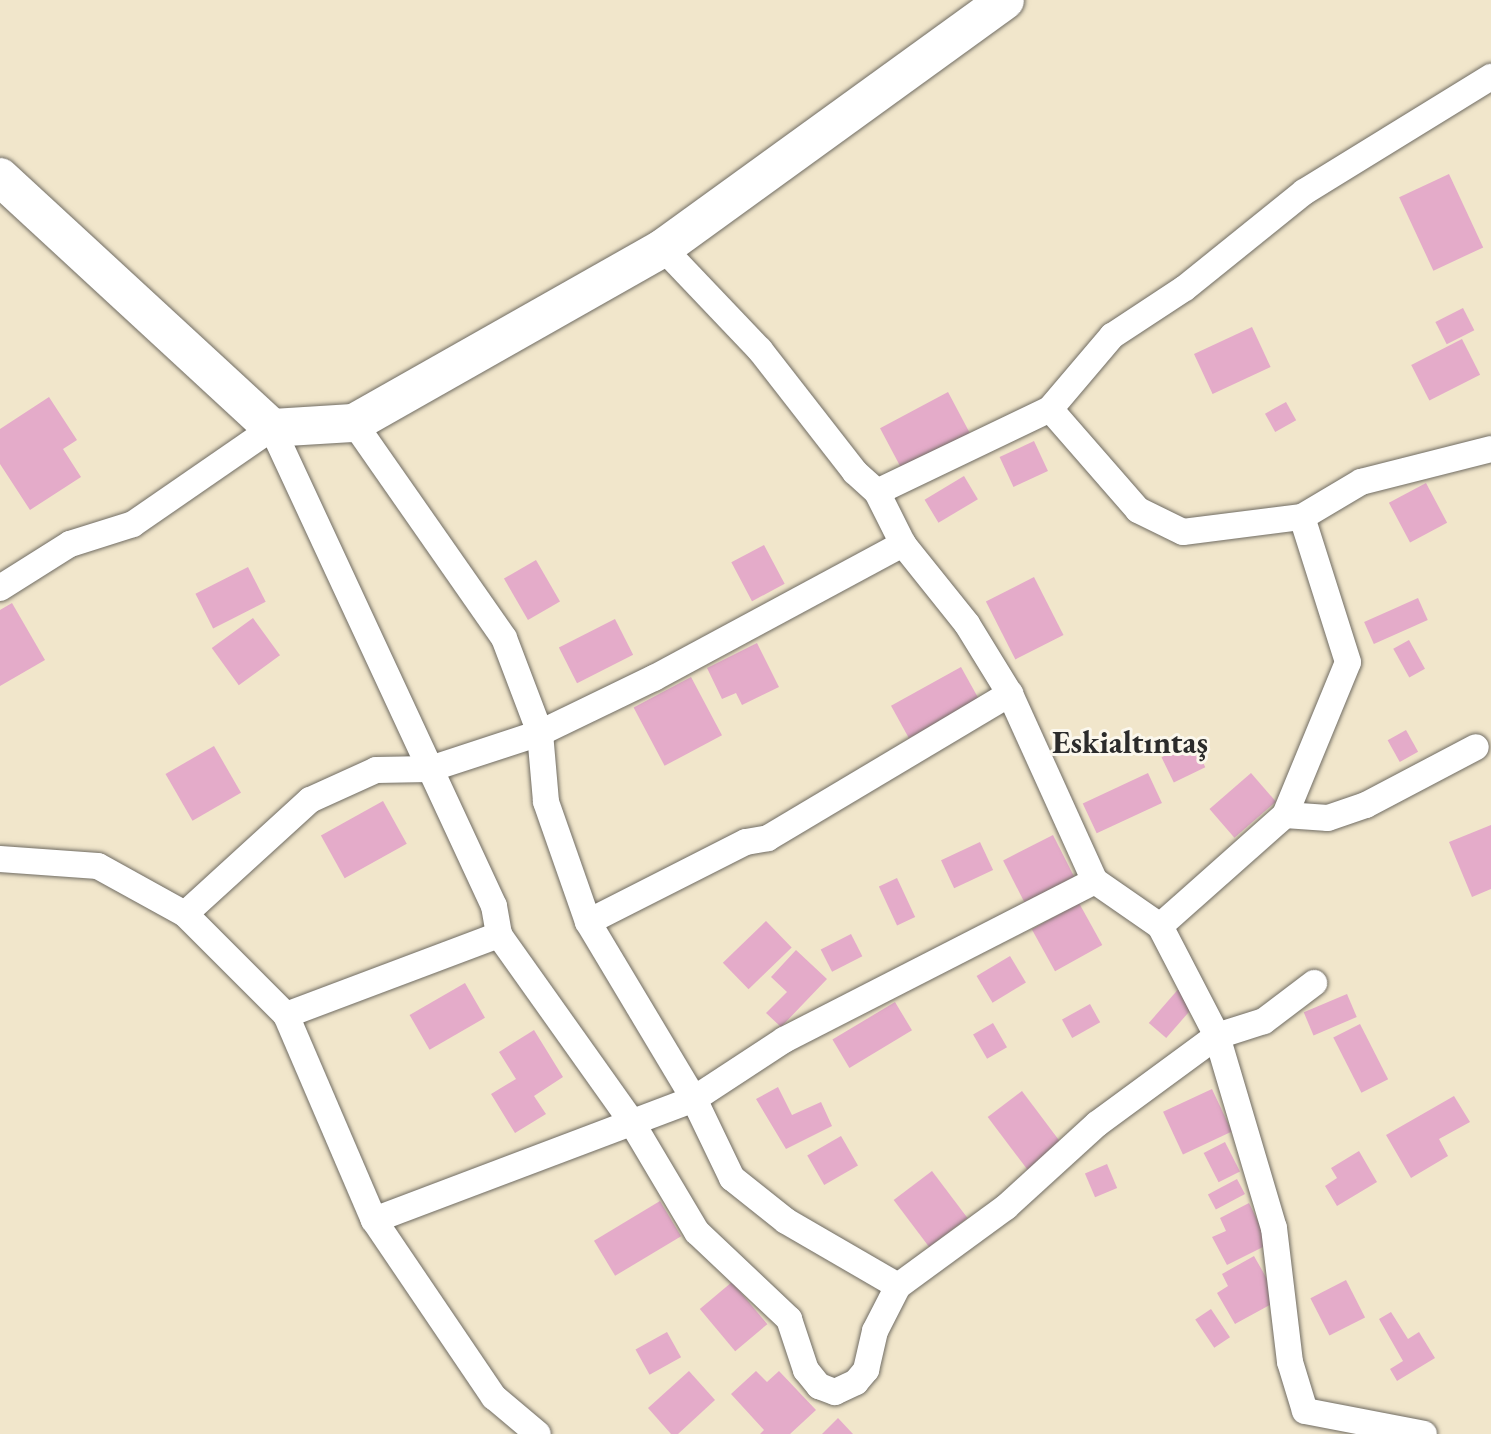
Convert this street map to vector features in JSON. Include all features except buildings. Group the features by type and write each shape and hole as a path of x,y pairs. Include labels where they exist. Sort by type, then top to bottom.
{"street":[{"path":"0,588 70,544 133,524 272,428 354,423 663,248 1005,0"},
{"path":"877,492 1050,409 1112,336 1185,288 1304,192 1488,86"},
{"path":"0,177 272,428 494,906 499,935 631,1121 697,1232 789,1319 806,1370 819,1386 835,1392 856,1382 866,1370 875,1331 898,1286 1006,1207 1097,1124 1217,1036 1264,1021 1314,983"},
{"path":"663,248 760,350 855,472 877,492 903,544 967,624 1010,694 1095,881 1160,926 1217,1036 1274,1228 1290,1362 1305,1411 1424,1434"},
{"path":"1050,409 1138,510 1183,532 1302,517 1361,482 1491,449"},
{"path":"354,423 504,638 540,733 546,802 588,922 694,1099 732,1178 786,1221 898,1286"},
{"path":"1160,926 1285,815 1348,662 1302,517"},
{"path":"185,914 310,800 376,770 430,769 540,733 654,678 903,544"},
{"path":"588,922 746,842 768,838 1010,694"},
{"path":"1285,815 1328,818 1366,805 1476,747"},
{"path":"0,859 98,866 185,914 286,1015 374,1220 494,1397 538,1434"},
{"path":"374,1220 694,1099 784,1040 1095,881"},
{"path":"286,1015 499,935"}],"district":[{"name":"Eskialtıntaş","path":"1130,742"}]}
